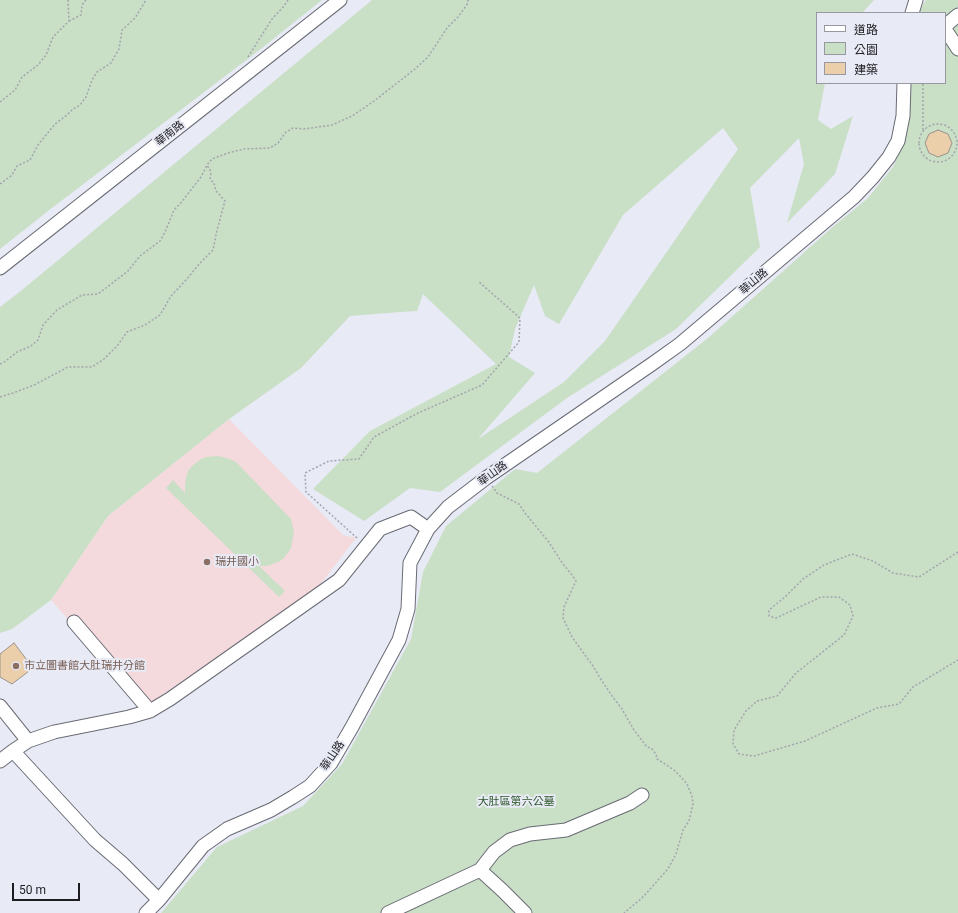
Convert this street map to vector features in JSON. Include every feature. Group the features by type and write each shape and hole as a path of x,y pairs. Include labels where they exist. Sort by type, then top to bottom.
{"street":[{"name":"華南路","path":"0,268 340,0"},
{"path":"912,12 916,0"},
{"path":"946,27 958,16"},
{"path":"946,29 957,45"},
{"name":"華山路","path":"146,913 159,900 203,846 227,828 271,810 310,786 331,763 399,640 408,609 410,563 428,529 448,507 486,478 680,344 854,197 878,172 898,141 903,116 904,84"},
{"path":"0,761 28,741 54,732 129,718 150,711 170,699 339,580 380,530 411,517 428,529"},
{"path":"74,622 150,711"},
{"path":"0,706 28,741"},
{"path":"13,751 95,840 123,864 159,900"},
{"path":"388,913 480,870 494,852 510,840 530,834 566,830 630,803 642,795"},
{"path":"480,870 525,913"}],"path":[{"path":"68,0 69,21"},
{"path":"0,102 15,90 22,77 38,65 46,55 53,37 69,21 81,14 82,5 86,0"},
{"path":"0,184 12,175 17,166 30,160 38,145 55,124 73,109 80,106 86,97 92,80 97,72 111,63 119,49 122,30 135,18 146,0"},
{"path":"248,57 272,19 288,0"},
{"path":"0,364 17,352 31,346 38,340 43,325 57,310 82,295 98,294 128,271 140,256 160,241 174,210 201,177 212,159 244,149 270,148 278,143 286,132 293,128 304,129 332,124 352,116 374,101 428,58 447,28 458,17 468,3 468,0"},
{"path":"923,84 923,130 919,140 920,152 928,160 938,163 949,160 956,151 958,140 953,130 944,124 932,124 923,130"},
{"path":"0,397 34,385 68,367 92,367 104,360 127,332 145,325 160,315 172,296 212,250 225,200 216,191 214,183 210,179 211,172 207,166"},
{"path":"366,546 306,492 305,473 329,461 359,459 374,437 418,413 482,385 519,342 520,318 478,281"},
{"path":"486,478 497,493 519,504 548,541 576,581 564,607 563,618 572,637 622,709 634,730 647,747 651,748 659,760 680,776 687,784 692,796 693,804 689,821 683,830 676,854 668,869 642,898 624,913"},
{"path":"958,552 919,577 893,573 873,561 852,554 824,565 803,579 769,610 769,616 776,618 821,597 838,597 850,605 853,616 844,635 796,673 777,696 757,701 746,711 734,730 733,744 739,754 754,756 804,741 877,708 899,704 913,687 958,660"}],"shaded area":[{"name":"瑞井國小","path":"229,419 343,535 356,538 319,586 145,707 51,600 108,516"}],"green space":[{"path":"0,0 322,0 262,48 0,249"},
{"path":"372,0 874,0 863,12 816,12 816,84 825,84 818,120 831,129 853,116 835,174 787,223 804,164 799,138 750,188 760,247 676,329 567,398 440,492 410,488 364,521 313,489 370,431 496,364 423,294 417,311 350,316 301,368 229,419 108,516 51,600 12,629 0,633 0,307","holes":["723,128 738,149 605,341 564,382 478,439 535,373 509,357 515,329 534,285 545,316 559,324 623,215"]},
{"path":"926,0 958,0 958,7 946,17 946,12 919,12"},
{"name":"大肚區第六公墓","path":"958,24 958,913 161,913 217,847 303,806 342,764 411,639 423,572 446,526 515,469 537,473 708,338 835,225 867,199 893,167 901,150 907,122 908,84 946,84 946,35"},
{"path":"218,456 236,462 291,519 294,532 291,548 284,558 278,562 267,566 259,566 285,591 279,597 166,488 173,480 185,493 188,471 193,465 206,457"}],"building":[{"path":"938,130 948,134 952,143 948,153 938,157 929,153 925,143 929,134"},
{"name":"市立圖書館大肚瑞井分館","path":"14,643 33,668 12,684 0,677 0,654"}],"place":[{"name":"瑞井國小","path":"207,562"},
{"name":"市立圖書館大肚瑞井分館","path":"16,666"}]}
